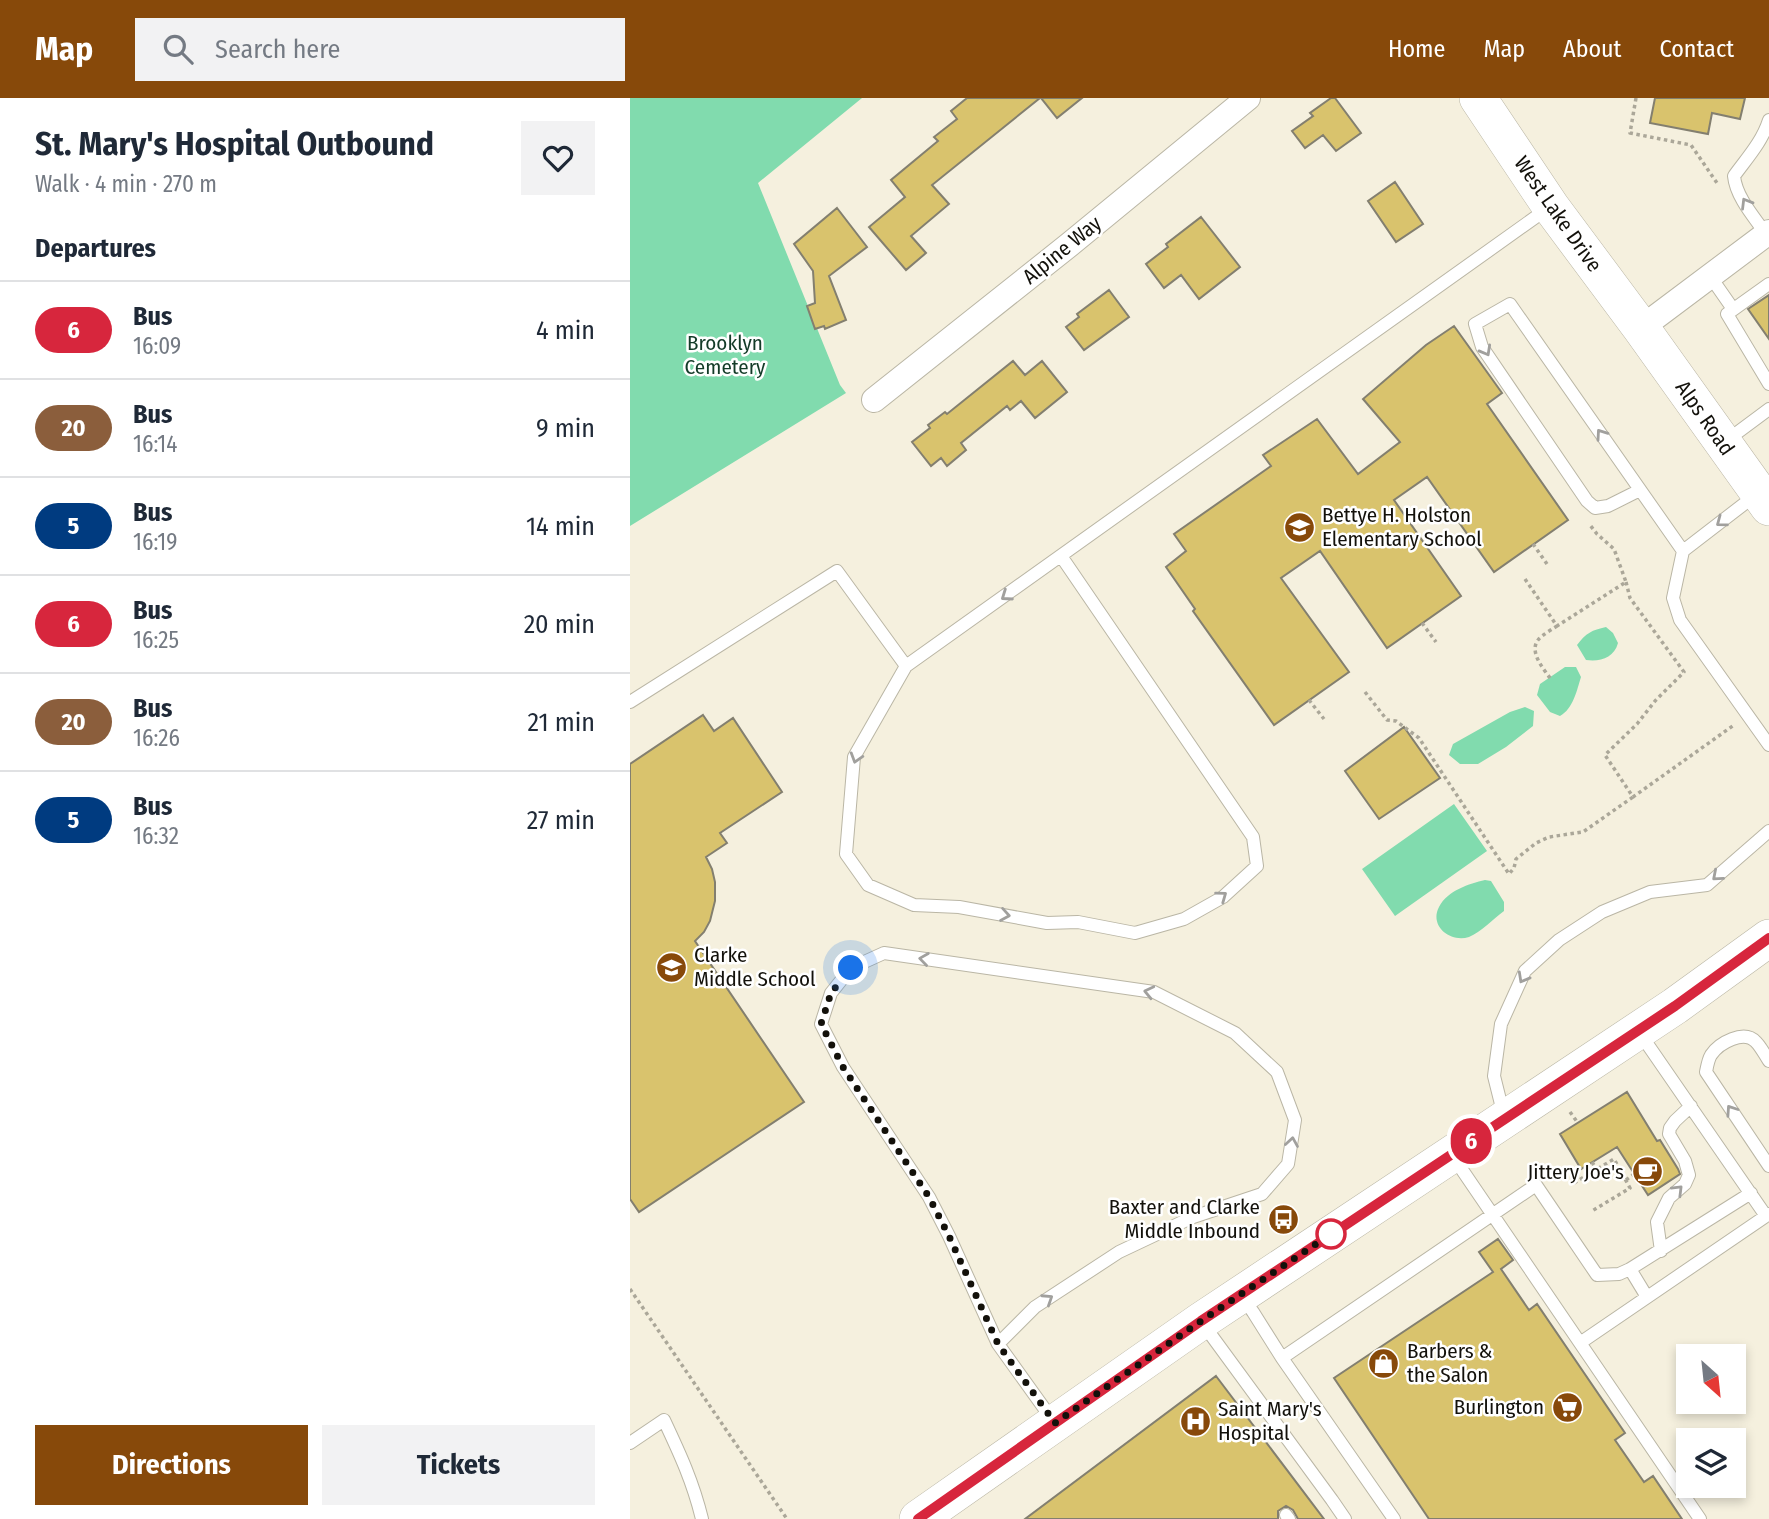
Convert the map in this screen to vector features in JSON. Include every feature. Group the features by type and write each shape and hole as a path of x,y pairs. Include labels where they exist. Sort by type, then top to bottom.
{"main road":[{"name":"West Lake Drive","path":"1478,98 1551,207 1641,328"},
{"name":"Alps Road","path":"1641,328 1764,500"},
{"path":"918,1519 1201,1321 1638,1030 1769,938"}],"street":[{"name":"Alpine Way","path":"874,400 1069,246 1248,98"},
{"path":"1641,328 1768,233"}],"lane":[{"path":"1768,233 1746,205 1736,187 1734,176 1759,142 1769,120"},
{"path":"1061,556 1253,837 1257,866 1223,897 1184,919 1135,933 1078,922 1047,923 959,908 914,905 868,885 846,854 854,757 906,666 1551,207"},
{"path":"1710,276 1733,309"},
{"path":"1769,284 1727,314 1769,384"},
{"path":"1640,490 1608,506 1595,508 1587,501 1482,347 1475,324 1510,304 1683,551"},
{"path":"1723,443 1769,409"},
{"path":"1764,500 1683,551 1673,598 1680,620 1769,745"},
{"path":"630,702 837,571 906,666"},
{"path":"1504,1119 1494,1076 1501,1024 1525,971 1559,940 1602,912 1650,892 1707,885 1769,831"},
{"path":"998,1344 1035,1307 1119,1252 1193,1217 1262,1194 1288,1164 1296,1120 1277,1072 1235,1033 1154,992 884,953 851,968 831,993 821,1024 843,1067 929,1197 998,1344 1055,1423"},
{"path":"1580,1343 1768,1215 1638,1030"},
{"path":"1769,1061 1756,1041 1748,1037 1736,1038 1722,1045 1710,1056 1706,1072 1769,1166"},
{"path":"1661,1251 1657,1222 1669,1198 1685,1184 1689,1175 1685,1161 1669,1134 1670,1128 1691,1106"},
{"path":"1451,1154 1700,1519"},
{"path":"1282,1358 1536,1185 1597,1275 1619,1274 1630,1269 1751,1193"},
{"path":"1630,1269 1647,1297"},
{"path":"1240,1295 1394,1519"},
{"path":"1201,1321 1345,1519"},
{"path":"630,1443 664,1419 686,1464 702,1519"}],"path":[{"path":"1636,98 1630,134 1691,145 1716,183"},
{"path":"1588,522 1597,534 1615,549 1630,598 1684,672 1605,755 1633,797"},
{"path":"1532,544 1547,564"},
{"path":"1525,579 1557,626"},
{"path":"1550,678 1535,649 1538,639 1626,582"},
{"path":"1422,623 1436,642"},
{"path":"1365,692 1387,720 1396,720 1419,738 1509,874 1516,859 1536,843 1549,837 1583,832 1727,731 1747,714"},
{"path":"1309,700 1324,719"},
{"path":"1570,1112 1578,1123"},
{"path":"1574,1183 1614,1159 1630,1188 1592,1210"},
{"path":"1592,1162 1597,1170"},
{"path":"1626,1180 1634,1174"},
{"path":"630,1289 787,1519"}],"green space":[{"name":"Brooklyn Cemetery","path":"630,98 862,98 758,183 840,385 846,393 630,526"},
{"path":"1606,627 1618,643 1616,648 1606,658 1586,660 1577,645 1590,633"},
{"path":"1565,667 1576,667 1581,677 1571,704 1560,716 1550,712 1537,695 1540,684"},
{"path":"1525,707 1534,711 1533,726 1506,747 1478,764 1460,764 1449,755 1453,744 1510,712"},
{"path":"1454,804 1487,851 1395,916 1362,869"},
{"path":"1485,880 1491,881 1504,902 1504,911 1469,937 1455,938 1443,931 1437,921 1437,914 1443,901 1459,889"}],"building":[{"path":"967,98 1040,98 932,185 949,204 911,236 926,253 906,270 869,227 905,197 891,180 938,141 934,137 957,119 951,111"},
{"path":"1041,98 1082,98 1057,118"},
{"path":"1335,98 1361,133 1336,151 1323,135 1305,148 1292,131 1313,116 1310,113"},
{"path":"1655,98 1745,98 1740,119 1712,113 1708,134 1650,123"},
{"path":"1395,182 1423,224 1396,242 1368,201"},
{"path":"837,208 867,247 829,276 846,320 825,329 824,326 815,329 807,306 815,303 813,271 794,244"},
{"path":"1201,217 1240,267 1199,299 1181,275 1164,288 1146,264 1168,247 1166,244"},
{"path":"1109,290 1129,317 1084,350 1066,327 1079,317 1077,314"},
{"path":"1769,295 1769,339 1748,309"},
{"name":"Bettye H. Holston Elementary School","path":"1454,326 1502,393 1487,404 1568,520 1494,572 1427,477 1394,500 1461,596 1387,648 1320,551 1281,578 1349,672 1274,725 1193,611 1195,609 1166,567 1186,551 1174,534 1271,466 1263,455 1317,419 1358,474 1400,442 1363,399 1426,345"},
{"path":"1013,361 1025,375 1042,361 1067,392 1035,418 1021,401 1010,410 1007,406 961,443 966,450 947,466 941,458 931,466 912,442 930,428 928,425 945,412 947,414"},
{"name":"Clarke Middle School","path":"703,715 714,731 733,718 782,792 720,833 727,843 706,857 715,882 715,901 710,921 695,941 804,1102 639,1212 630,1199 630,764"},
{"path":"1404,727 1440,778 1379,819 1345,771"},
{"path":"1627,1092 1680,1174 1648,1195 1617,1147 1581,1169 1560,1134"},
{"path":"1498,1239 1513,1260 1501,1269 1529,1310 1537,1304 1625,1433 1615,1440 1644,1482 1653,1476 1682,1519 1429,1519 1334,1378 1493,1272 1479,1252"},
{"path":"1216,1376 1324,1519 1298,1519 1293,1510 1286,1506 1278,1511 1278,1519 1025,1519"}],"bus line":[{"name":"6","path":"918,1519 1201,1321 1675,1006 1769,938"}],"place":[{"name":"Bettye H. Holston Elementary School","path":"1299,527"},
{"name":"Clarke Middle School","path":"671,967"},
{"name":"Jittery Joe's","path":"1647,1172"},
{"name":"Baxter and Clarke Middle Inbound","path":"1283,1219"},
{"name":"Barbers & the Salon","path":"1384,1363"},
{"name":"Burlington","path":"1567,1407"},
{"name":"Saint Mary's Hospital","path":"1195,1421"}],"route":[{"path":"851,968 831,993 821,1024 843,1067 929,1197 998,1344 1055,1423 1331,1234"}]}
